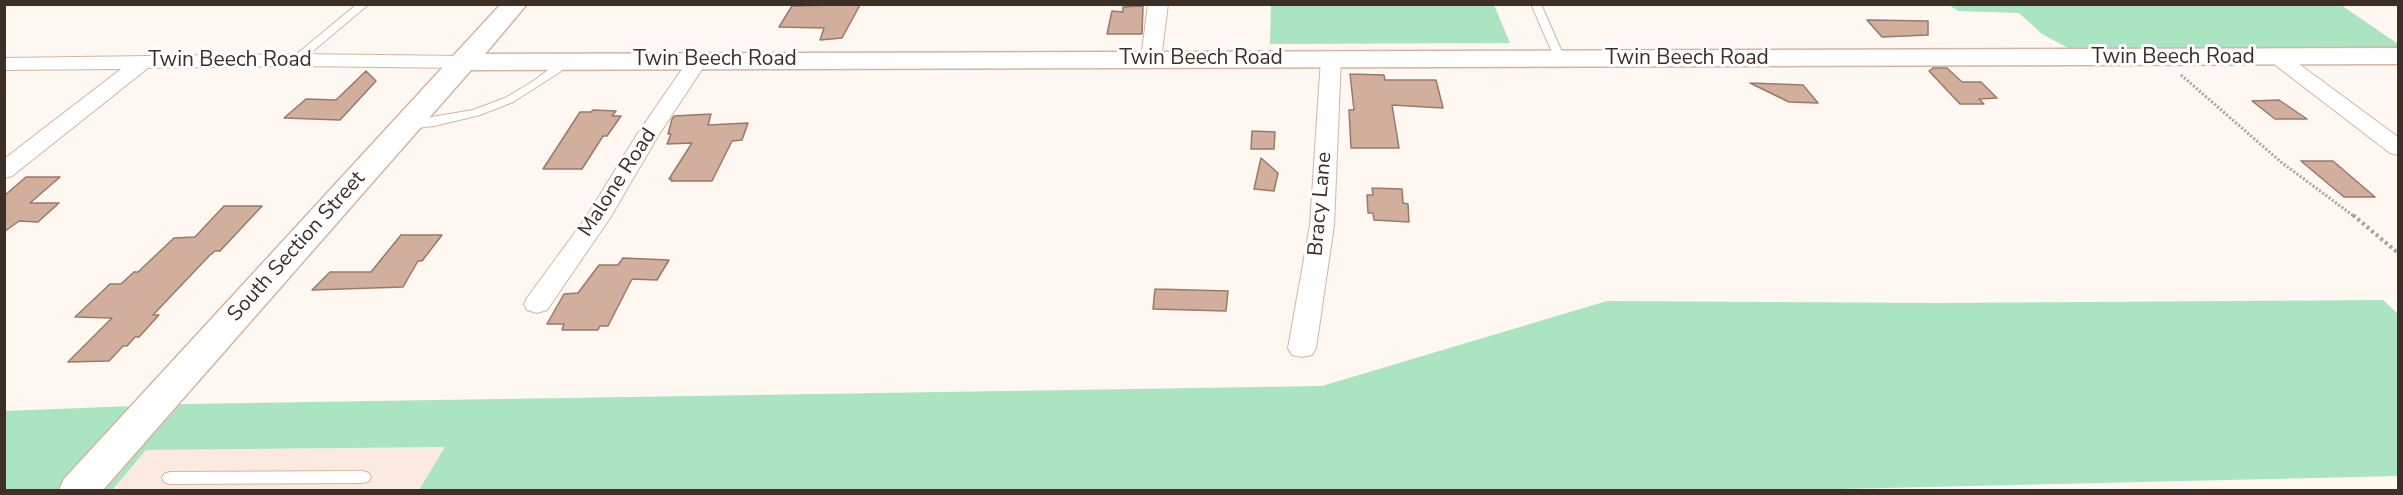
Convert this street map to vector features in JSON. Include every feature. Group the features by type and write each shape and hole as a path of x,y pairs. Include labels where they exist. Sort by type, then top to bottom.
{"street":[{"name":"South Section Street","path":"79,490 515,4"},
{"path":"1151,59 1158,4"},
{"name":"Twin Beech Road","path":"4,64 296,60 463,62 2398,56"},
{"path":"2277,57 2398,148"},
{"name":"Bracy Lane","path":"1302,348 1322,225 1331,59"},
{"name":"Malone Road","path":"537,304 598,218 647,136 698,60"},
{"path":"13,164 144,61"}],"lane":[{"path":"296,60 364,4"},
{"path":"1536,4 1560,59"},
{"path":"408,125 476,113 509,100 556,70 565,60"},
{"path":"170,478 363,477"}],"path":[{"path":"2163,58 2281,162 2337,202 2398,253"}],"shaded area":[{"path":"446,447 419,490 112,490 146,450"}],"green space":[{"path":"1271,5 1494,5 1510,43 1270,44"},
{"path":"1949,5 2341,5 2398,44 2398,49 2072,50 2042,34 2019,13 1958,11"},
{"path":"2383,300 2398,314 2398,476 1798,490 419,490 445,447 146,450 112,490 5,490 4,411 186,404 1322,386 1607,301 1937,303"}],"building":[{"path":"860,5 842,38 820,40 824,28 779,27 792,6"},
{"path":"1143,6 1142,34 1107,34 1112,11 1123,12 1123,7"},
{"path":"1867,20 1928,21 1928,35 1882,37"},
{"path":"1933,68 1947,68 1962,82 1981,82 1997,98 1979,99 1984,104 1960,104 1929,71"},
{"path":"366,71 376,81 340,120 284,118 306,99 336,100"},
{"path":"1350,74 1384,75 1385,80 1436,80 1443,108 1392,105 1399,148 1351,148 1349,110 1354,110"},
{"path":"1750,83 1803,85 1818,103 1789,102"},
{"path":"2279,100 2307,119 2275,119 2252,101"},
{"path":"616,111 612,116 621,116 607,136 603,136 582,169 543,169 580,112"},
{"path":"711,114 708,125 748,123 742,140 732,141 712,181 671,181 672,179 669,179 692,143 667,144 671,134 668,134 672,119 674,116"},
{"path":"1252,131 1275,132 1274,149 1251,149"},
{"path":"1261,158 1278,173 1274,191 1254,189"},
{"path":"2301,161 2333,161 2375,197 2344,197"},
{"path":"26,177 60,177 30,203 59,203 38,222 19,221 4,232 4,196"},
{"path":"1372,188 1402,189 1403,203 1408,204 1409,222 1374,220 1373,213 1368,213 1367,195 1373,195"},
{"path":"224,206 262,206 220,251 215,251 209,256 153,315 159,315 139,337 135,337 127,346 123,346 109,361 68,362 112,318 75,317 110,284 121,284 134,272 138,272 174,238 195,237"},
{"path":"401,235 442,235 422,261 418,261 403,287 312,290 330,272 371,272"},
{"path":"623,258 669,260 657,280 632,279 608,326 600,326 598,330 562,330 564,324 547,324 564,294 578,293 599,265 618,265"},
{"path":"1155,289 1228,291 1226,311 1153,309"}]}
